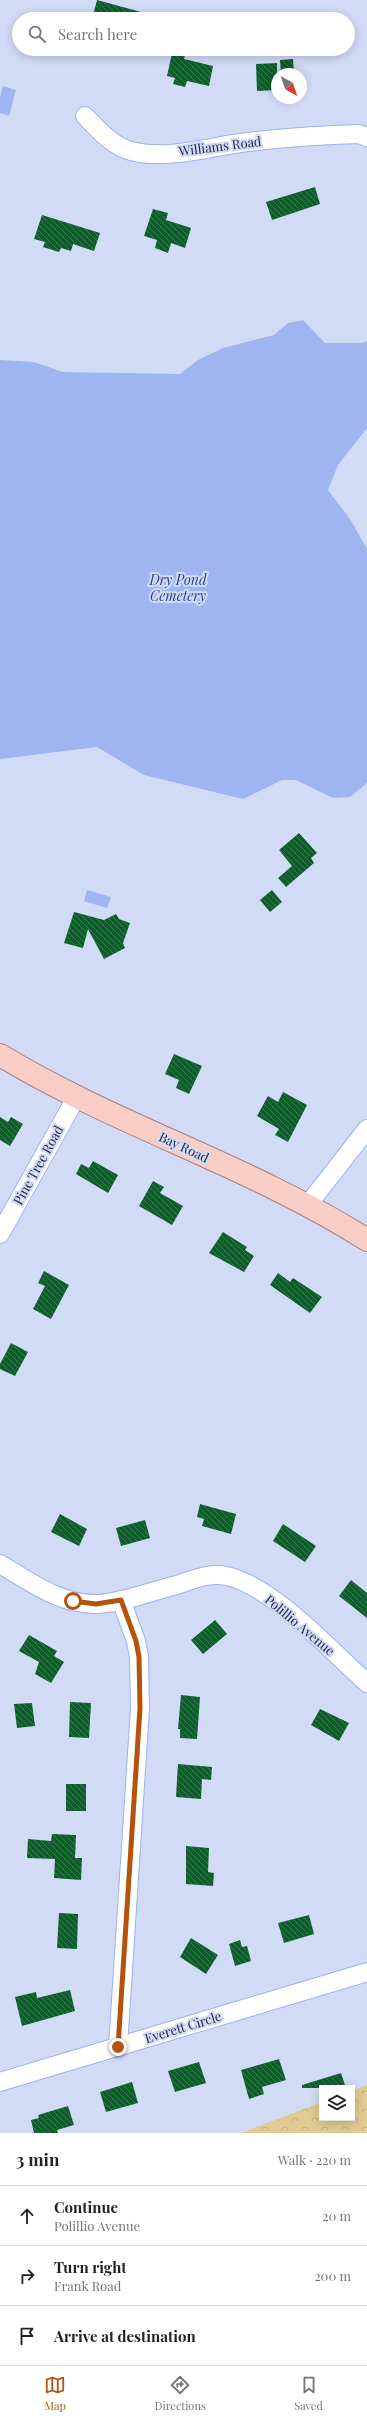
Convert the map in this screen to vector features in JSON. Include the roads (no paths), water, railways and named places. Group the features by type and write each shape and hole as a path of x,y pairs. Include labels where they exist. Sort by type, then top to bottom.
{"main road":[{"name":"Bay Road","path":"0,1055 77,1096 307,1206 367,1240"}],"street":[{"name":"Williams Road","path":"85,116 112,142 123,148 142,153 175,152 303,135 359,134 367,137"},
{"name":"Pine Tree Road","path":"0,1234 77,1096"},
{"path":"307,1206 367,1129"},
{"name":"Polillio Avenue","path":"0,1564 63,1599 96,1604 121,1600 214,1575 234,1578 257,1589 284,1608 367,1684"},
{"path":"118,2047 140,1682 136,1641 121,1600"},
{"name":"Everett Circle","path":"0,2082 367,1972"}],"water":[{"path":"3,86 16,90 9,116 0,113 0,97"},
{"name":"Dry Pond Cemetery","path":"303,320 325,343 361,343 367,341 367,428 338,465 328,490 350,519 367,549 367,783 350,797 333,798 296,780 282,780 243,799 144,775 97,747 0,759 0,360 34,362 63,372 180,374 198,360 223,348 274,335 288,323"},
{"path":"87,890 111,897 107,908 84,901"}]}
